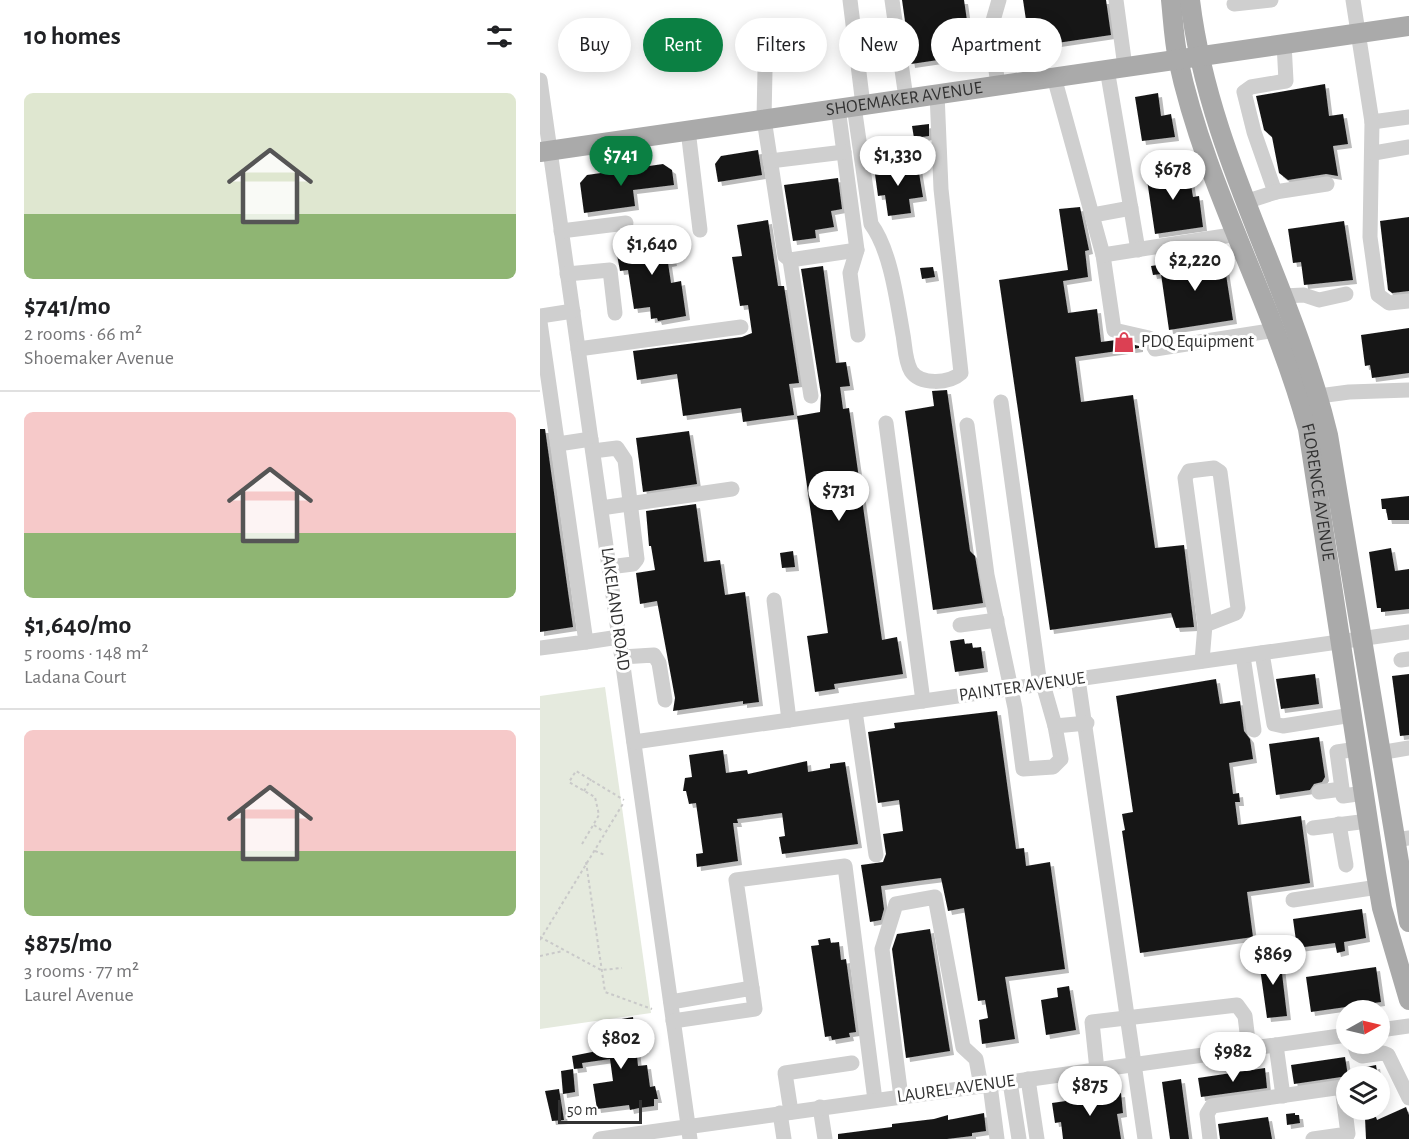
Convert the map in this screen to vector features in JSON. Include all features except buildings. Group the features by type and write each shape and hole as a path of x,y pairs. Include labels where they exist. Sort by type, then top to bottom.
{"main road":[{"name":"FLORENCE AVENUE","path":"1171,0 1178,58 1212,172 1276,330 1308,429 1378,887 1409,1000"},
{"name":"FLORENCE AVENUE","path":"1190,0 1212,110 1245,202 1308,358 1319,396 1335,472 1379,753 1401,839 1409,922"},
{"name":"SHOEMAKER AVENUE","path":"545,151 1409,26"}],"street":[{"path":"850,0 852,106 871,224 879,235 895,292 908,364 918,378 928,382 956,377 961,373 941,189 937,93"},
{"path":"892,0 906,98"},
{"path":"998,84 990,31 999,0"},
{"path":"1116,0 1116,68 1131,208 1138,250"},
{"path":"1234,4 1271,0"},
{"path":"1353,0 1372,122 1374,153 1370,237 1378,295 1389,303 1409,301"},
{"path":"1276,192 1254,132 1244,95 1251,87 1286,81 1284,44"},
{"path":"1054,76 1103,255 1114,330 1149,338 1155,350 1276,330"},
{"name":"LAKELAND ROAD","path":"540,80 545,151 561,231 573,311 689,1133"},
{"path":"763,94 764,119 785,256 790,260 811,396"},
{"path":"852,106 844,152 857,250 850,273 858,334"},
{"path":"1372,122 1409,117"},
{"path":"688,130 700,230"},
{"path":"1374,153 1409,147"},
{"path":"770,161 844,152"},
{"path":"1245,202 1276,192 1328,184"},
{"path":"1093,215 1131,208"},
{"path":"561,231 626,223"},
{"path":"1103,255 1238,234"},
{"path":"790,260 857,250"},
{"path":"567,274 610,270 615,314"},
{"path":"1283,296 1304,295 1319,300 1346,294"},
{"path":"540,316 573,311"},
{"path":"540,322 586,642"},
{"path":"578,349 741,327"},
{"path":"1319,396 1349,392 1409,390"},
{"path":"967,424 987,575 1023,768 1053,767 1060,759 1055,726 1041,684 1000,402"},
{"path":"886,423 923,701"},
{"path":"558,444 620,449 625,460 637,559 633,564 609,567"},
{"path":"1202,662 1205,625 1185,478 1189,471 1214,468 1220,472 1238,608 1236,613 1205,625"},
{"path":"601,508 732,489"},
{"path":"774,600 789,720"},
{"path":"960,625 997,620"},
{"name":"PAINTER AVENUE","path":"634,742 1409,632"},
{"path":"540,648 619,637"},
{"path":"1262,653 1275,724 1283,726 1352,715"},
{"path":"622,657 654,655 659,663 664,700"},
{"path":"1243,656 1254,730"},
{"path":"1078,679 1087,723 1145,1139"},
{"path":"855,711 876,855"},
{"path":"1055,726 1087,723"},
{"path":"1379,753 1409,748"},
{"path":"1346,865 1342,792 1337,753 1358,749"},
{"path":"1319,792 1364,793"},
{"path":"1313,828 1368,821"},
{"path":"673,1021 755,1009 736,880 845,866 875,1100"},
{"path":"1293,900 1378,887"},
{"path":"901,1097 882,948 896,904 935,897 963,1047 976,1059 986,1085 997,1139"},
{"path":"671,1002 752,988"},
{"path":"1097,1070 1092,1022 1128,1016 1237,1005 1245,1016 1249,1049"},
{"path":"1390,1029 1409,1026"},
{"name":"LAUREL AVENUE","path":"600,1139 689,1133 820,1107 1336,1037"},
{"path":"1276,1045 1283,1096"},
{"path":"1359,1054 1362,1056 1376,1054"},
{"path":"1384,1054 1392,1059 1409,1098"},
{"path":"784,1139 785,1073 852,1064"},
{"path":"1028,1079 1037,1139"},
{"path":"1010,1082 1019,1139"},
{"path":"1210,1139 1207,1114 1212,1107 1342,1088 1348,1134 1312,1139"},
{"path":"820,1107 825,1139"}],"path":[{"path":"582,844 599,815 595,797 569,782 576,771 624,801 540,939 602,970 622,968"},
{"path":"584,791 591,779"},
{"path":"594,825 604,832"},
{"path":"595,850 605,855"},
{"path":"586,862 605,992 652,1009"},
{"path":"540,956 563,951"}],"shaded area":[{"path":"605,687 651,1013 540,1029 540,696"}],"place":[{"name":"PDQ Equipment","path":"1124,342"}]}
